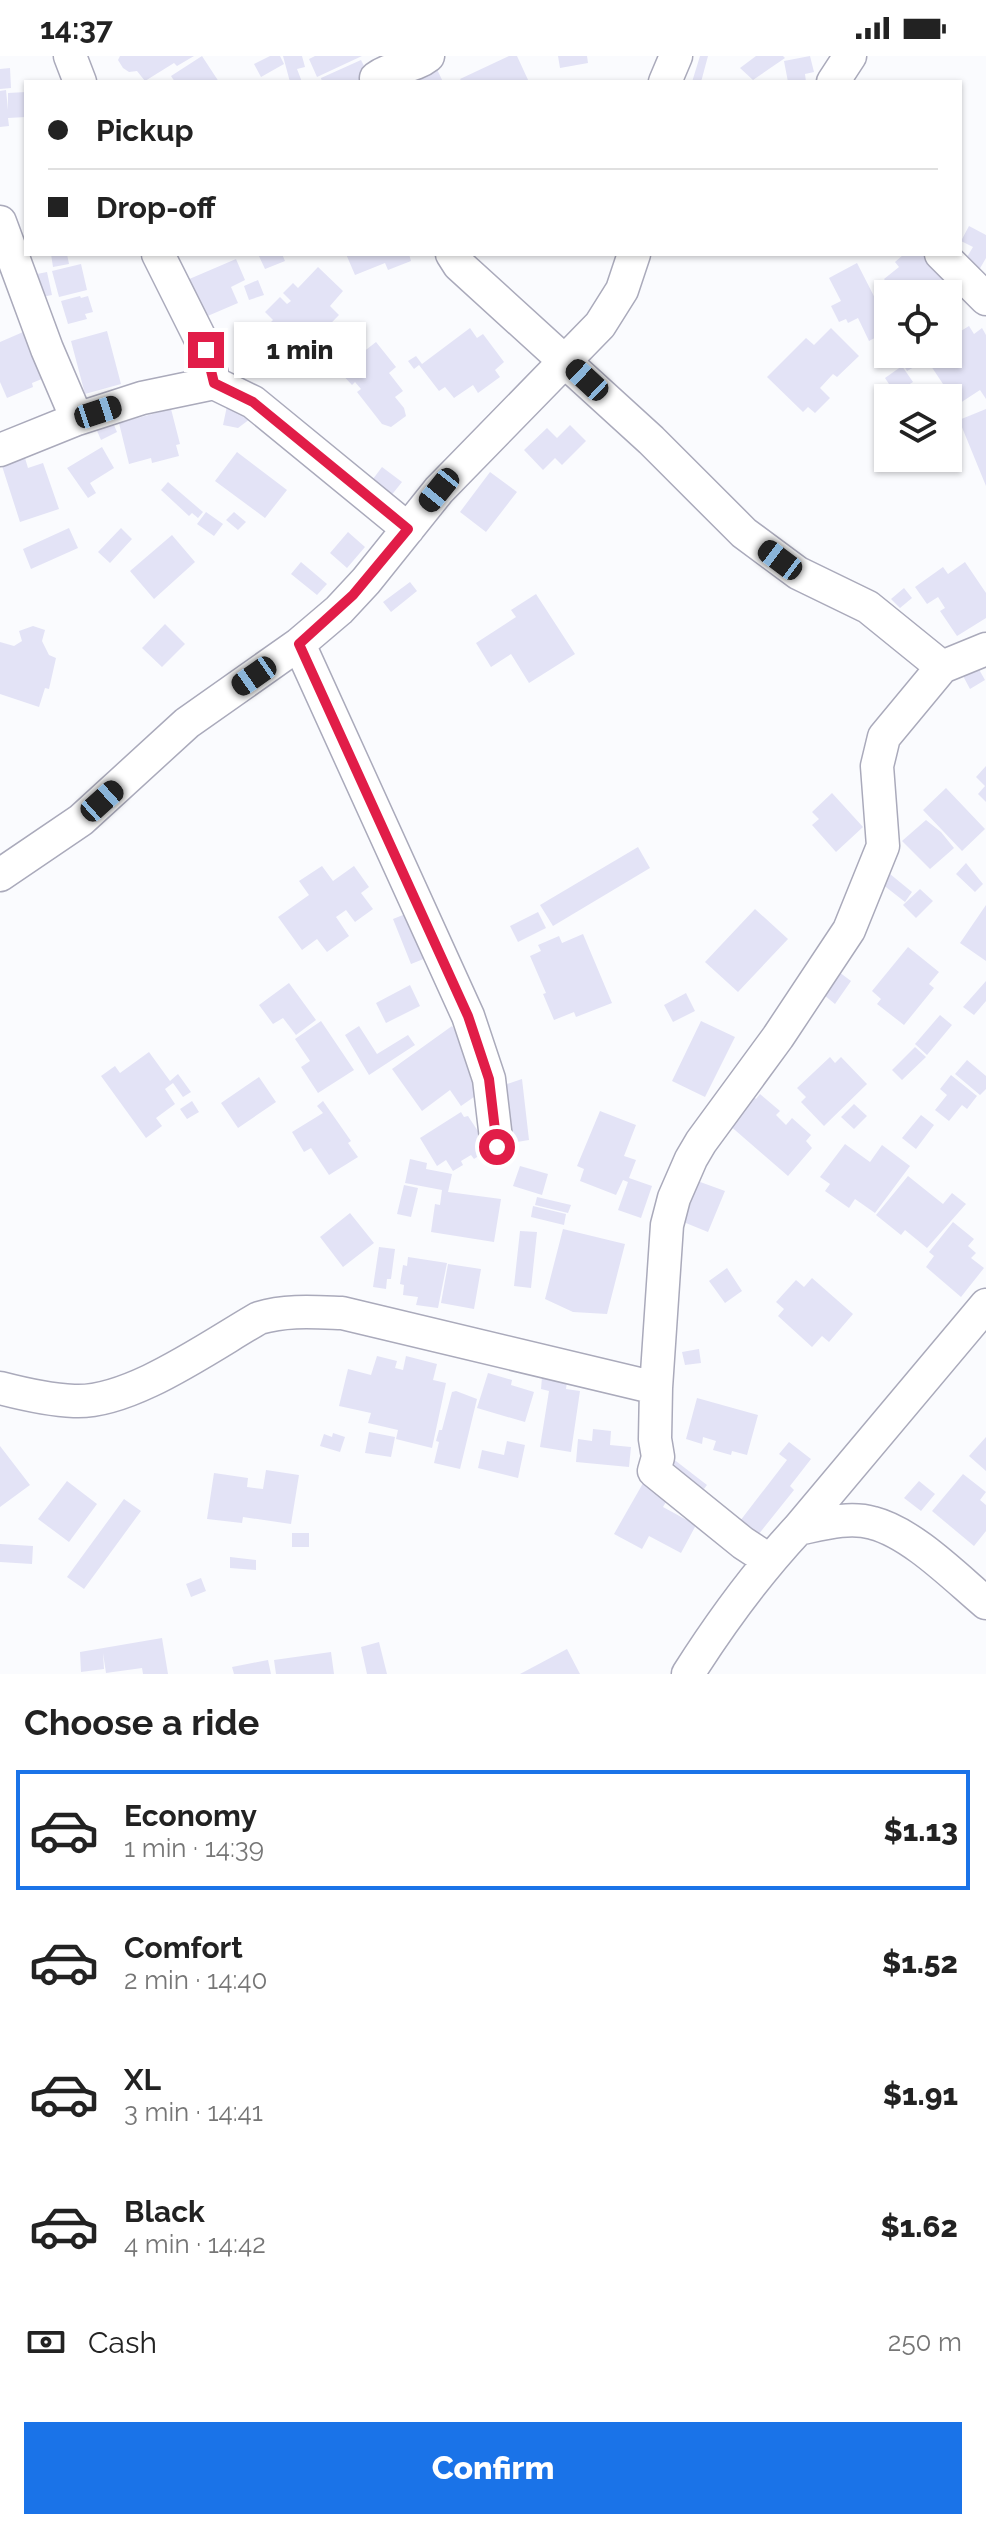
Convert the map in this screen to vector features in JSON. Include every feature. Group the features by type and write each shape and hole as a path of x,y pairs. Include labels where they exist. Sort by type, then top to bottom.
{"street":[{"path":"70,56 79,80"},
{"path":"376,80 386,71 421,62 428,56"},
{"path":"666,80 676,56"},
{"path":"834,80 850,56"},
{"path":"0,222 77,419"},
{"path":"159,256 206,350 214,383"},
{"path":"453,256 459,265 565,360 744,533 798,573 868,607 942,667"},
{"path":"0,875 81,820 187,723 299,644 357,591 460,468 600,325 622,290 633,256"},
{"path":"943,256 986,299"},
{"path":"0,450 77,419 142,398 214,383 253,402 408,529"},
{"path":"299,644 468,1016 489,1079 497,1147"},
{"path":"769,1560 743,1543 654,1471 658,1457 655,1439 656,1388 667,1225 674,1198 701,1142 778,1037 849,930 883,846 877,766 884,737 942,667 986,649"},
{"path":"688,1674 723,1619 769,1560 986,1305"},
{"path":"0,1388 75,1401 99,1399 136,1388 259,1318 280,1312 302,1312 342,1313 656,1388"},
{"path":"798,1529 846,1520 873,1523 921,1549 986,1603"}],"building":[{"path":"120,56 194,56 177,66 174,63 147,80 137,71 129,72 123,68 118,60"},
{"path":"202,56 218,80 174,80 171,76"},
{"path":"270,56 280,56 284,64 261,77 254,64"},
{"path":"283,56 302,56 305,67 297,69 301,80 289,80"},
{"path":"315,56 362,56 317,77 309,59"},
{"path":"509,56 517,56 528,80 461,80"},
{"path":"558,56 587,56 588,63 560,68"},
{"path":"700,56 708,56 702,80 693,80"},
{"path":"756,56 785,58 753,80 740,68"},
{"path":"810,56 814,72 805,74 806,80 788,80 784,61"},
{"path":"361,60 371,80 322,80"},
{"path":"435,65 442,80 400,80"},
{"path":"10,68 11,88 0,89 0,69"},
{"path":"6,90 8,110 8,93 24,92 24,117 8,118 9,126 0,127 0,91"},
{"path":"969,226 986,235 986,258 979,270 964,262 973,247 962,239"},
{"path":"51,256 67,256 69,264 53,267"},
{"path":"259,256 283,256 285,261 265,269"},
{"path":"347,256 410,256 411,261 388,270 385,263 355,275"},
{"path":"902,256 926,256 951,280 885,280 899,267 895,262"},
{"path":"236,259 245,280 231,287 238,303 203,318 187,280"},
{"path":"857,263 874,296 874,338 869,341 858,318 848,323 846,319 839,322 831,306 841,301 829,278"},
{"path":"81,264 87,290 59,297 52,271"},
{"path":"318,267 343,291 330,306 339,315 306,349 299,343 293,349 268,325 273,320 265,312 280,297 287,304 291,301 283,293 293,283 298,288"},
{"path":"47,272 52,295 42,297 37,274"},
{"path":"258,280 264,295 249,300 244,286"},
{"path":"88,296 93,312 85,314 87,319 68,324 61,301"},
{"path":"357,322 365,324 365,330 359,335 364,343 348,355 334,336"},
{"path":"969,326 974,334 982,328 986,335 986,399 980,390 962,402 962,384 943,384 932,368 962,368 962,330"},
{"path":"470,328 477,338 483,334 504,362 495,370 500,377 478,393 473,385 454,398 445,387 439,391 419,365 414,369 408,361 416,356 422,364"},
{"path":"831,328 859,356 837,377 833,374 820,388 830,398 815,413 808,407 803,412 767,377 806,338 814,345"},
{"path":"30,329 49,376 7,398 0,382 0,342"},
{"path":"107,331 121,384 85,394 71,341"},
{"path":"376,342 396,367 389,373 403,391 395,397 406,416 391,427 382,424 357,392 361,389 355,382 352,385 339,371"},
{"path":"903,368 913,382 889,384 885,378"},
{"path":"227,406 254,416 238,428 223,425"},
{"path":"171,409 180,444 176,445 179,456 152,463 151,458 129,464 119,423"},
{"path":"986,409 986,486 962,427 962,419"},
{"path":"111,418 117,432 101,440 94,424"},
{"path":"570,425 586,441 562,465 555,458 543,470 524,450 547,428 557,438"},
{"path":"102,447 114,468 90,483 96,493 88,498 67,468"},
{"path":"237,452 287,490 265,518 215,481"},
{"path":"25,458 28,468 43,463 59,509 20,522 2,466"},
{"path":"382,467 402,482 390,497 370,483"},
{"path":"490,472 517,492 486,532 460,512"},
{"path":"168,482 203,512 198,518 192,513 189,516 161,490"},
{"path":"206,512 223,524 214,536 197,524"},
{"path":"234,512 246,522 238,530 226,520"},
{"path":"69,528 78,548 31,569 23,549"},
{"path":"121,528 132,539 110,563 98,552"},
{"path":"348,532 365,547 347,568 330,553"},
{"path":"172,535 195,562 154,599 130,571"},
{"path":"301,562 327,584 317,595 291,574"},
{"path":"965,562 986,593 986,618 957,636 940,611 945,608 938,597 927,604 915,587 943,567 948,574"},
{"path":"410,582 417,591 391,612 383,602"},
{"path":"904,588 912,598 900,608 891,599"},
{"path":"536,594 575,654 529,683 511,654 491,667 476,643 516,617 511,610"},
{"path":"165,624 185,644 162,667 142,648"},
{"path":"33,626 45,630 42,641 49,655 56,658 49,689 45,688 39,707 0,694 0,642 14,646 22,641 19,631"},
{"path":"977,666 985,680 970,689 962,674"},
{"path":"986,766 986,802 978,794 985,786 976,777"},
{"path":"946,788 985,829 962,851 923,810"},
{"path":"832,793 863,827 836,852 812,825 819,819 812,812"},
{"path":"926,820 954,848 930,869 902,841"},
{"path":"638,847 650,868 553,926 540,905"},
{"path":"966,863 983,884 975,892 956,874"},
{"path":"322,866 333,881 354,866 369,887 361,893 373,909 355,922 346,910 336,917 349,936 327,952 317,939 302,950 278,917 309,895 299,881"},
{"path":"890,874 912,892 905,902 882,884"},
{"path":"920,889 933,901 916,918 903,905"},
{"path":"986,905 986,961 960,943"},
{"path":"755,909 788,939 738,992 705,962"},
{"path":"413,911 431,956 411,964 393,919"},
{"path":"538,912 546,928 518,942 510,926"},
{"path":"583,934 612,1003 576,1017 574,1012 554,1020 530,956 541,951 538,945 559,936 562,943"},
{"path":"908,947 939,972 929,984 934,988 904,1025 877,1004 881,999 872,991"},
{"path":"835,969 851,981 835,1004 819,991"},
{"path":"986,981 986,1001 974,1015 963,1007"},
{"path":"289,983 316,1020 296,1035 283,1018 273,1024 259,1005"},
{"path":"410,985 420,1006 386,1023 376,1003"},
{"path":"686,993 695,1011 673,1022 664,1005"},
{"path":"940,1015 952,1025 927,1055 915,1044"},
{"path":"321,1021 354,1070 318,1093 301,1067 310,1061 295,1039"},
{"path":"701,1021 735,1037 705,1097 672,1081"},
{"path":"359,1026 377,1054 408,1035 415,1045 369,1075 345,1035"},
{"path":"452,1026 483,1069 470,1078 481,1092 461,1106 450,1090 422,1111 392,1069"},
{"path":"915,1047 926,1057 902,1080 892,1070"},
{"path":"149,1052 170,1081 178,1074 191,1092 183,1097 173,1083 165,1089 175,1104 156,1118 162,1126 146,1138 101,1076 115,1066 120,1073"},
{"path":"830,1057 835,1063 841,1057 867,1084 824,1126 801,1102 806,1097 797,1088"},
{"path":"967,1060 986,1076 986,1089 980,1095 955,1074"},
{"path":"951,1075 977,1096 967,1109 962,1105 949,1121 935,1110 947,1095 940,1089"},
{"path":"259,1077 276,1102 238,1128 221,1103"},
{"path":"522,1079 529,1140 511,1143 501,1086"},
{"path":"760,1094 780,1111 776,1115 786,1125 792,1118 811,1135 806,1141 812,1148 788,1176 728,1124 753,1096 756,1099"},
{"path":"192,1101 199,1112 187,1119 180,1109"},
{"path":"323,1101 351,1141 348,1143 358,1157 329,1175 311,1148 304,1152 292,1132 323,1113 317,1106"},
{"path":"854,1104 867,1116 854,1129 841,1117"},
{"path":"600,1111 636,1125 624,1156 636,1160 629,1178 652,1186 641,1218 618,1210 628,1182 623,1180 616,1195 580,1181 584,1169 577,1166"},
{"path":"461,1112 464,1117 468,1116 487,1145 486,1151 474,1159 471,1155 461,1161 463,1165 453,1171 446,1160 437,1166 420,1138"},
{"path":"921,1115 934,1125 916,1149 902,1138"},
{"path":"845,1144 870,1162 882,1145 910,1166 875,1213 855,1199 849,1208 825,1191 830,1184 820,1177"},
{"path":"410,1159 427,1163 426,1169 452,1174 448,1192 501,1199 494,1242 431,1232 435,1204 440,1205 442,1190 405,1183"},
{"path":"520,1166 548,1174 542,1195 513,1186"},
{"path":"908,1176 943,1204 952,1193 966,1204 927,1248 905,1230 901,1235 876,1215"},
{"path":"692,1179 725,1191 708,1232 676,1219"},
{"path":"404,1185 418,1188 411,1217 397,1214"},
{"path":"537,1197 571,1205 568,1213 535,1205"},
{"path":"533,1206 566,1214 564,1225 531,1217"},
{"path":"350,1213 374,1243 343,1267 320,1237"},
{"path":"953,1222 974,1239 968,1246 976,1253 971,1258 984,1268 961,1297 926,1267 934,1256 929,1252"},
{"path":"563,1229 625,1244 607,1314 573,1312 545,1299"},
{"path":"520,1231 537,1232 531,1288 514,1286"},
{"path":"379,1247 395,1249 391,1279 387,1279 386,1289 373,1287"},
{"path":"408,1257 447,1263 438,1308 416,1305 418,1297 403,1295 404,1285 400,1284 403,1265 407,1266"},
{"path":"448,1264 481,1269 474,1309 441,1303"},
{"path":"727,1268 742,1291 725,1303 709,1281"},
{"path":"812,1278 853,1314 829,1342 822,1336 812,1347 778,1316 784,1309 776,1302 796,1280 804,1287"},
{"path":"699,1349 701,1363 685,1365 682,1352"},
{"path":"377,1356 397,1361 395,1368 403,1370 406,1356 437,1364 433,1380 446,1383 432,1448 396,1439 398,1430 368,1423 371,1413 339,1406 348,1369 371,1375"},
{"path":"488,1373 512,1380 511,1385 534,1392 525,1422 477,1408"},
{"path":"542,1377 567,1381 566,1389 580,1391 571,1452 540,1447 549,1391 541,1389"},
{"path":"452,1392 477,1399 460,1469 434,1463 439,1430 442,1430"},
{"path":"697,1398 758,1415 747,1455 713,1450 716,1441 703,1437 702,1444 686,1439"},
{"path":"593,1429 611,1431 610,1445 631,1447 629,1467 576,1462 578,1439 592,1441"},
{"path":"369,1432 395,1437 391,1457 365,1453"},
{"path":"333,1433 345,1437 340,1452 320,1446 324,1434 332,1437"},
{"path":"986,1437 986,1471 969,1456"},
{"path":"507,1441 525,1445 518,1478 478,1468 482,1450 504,1455"},
{"path":"789,1442 811,1459 790,1486 794,1490 754,1540 740,1521 787,1460 779,1454"},
{"path":"0,1446 30,1485 0,1507"},
{"path":"672,1458 707,1485 700,1494 665,1467"},
{"path":"266,1470 299,1475 291,1524 243,1517 242,1523 207,1519 214,1473 248,1478 247,1487 263,1489"},
{"path":"963,1474 986,1492 980,1500 986,1505 986,1531 974,1546 932,1511"},
{"path":"646,1478 671,1493 663,1507 696,1525 681,1553 649,1536 642,1549 614,1534"},
{"path":"67,1481 97,1504 69,1542 38,1519"},
{"path":"919,1481 935,1494 921,1511 904,1498"},
{"path":"124,1499 141,1511 84,1589 67,1577"},
{"path":"292,1533 309,1533 309,1547 292,1547"},
{"path":"0,1544 33,1546 32,1564 0,1562"},
{"path":"230,1557 256,1560 256,1570 230,1568"},
{"path":"201,1578 206,1591 191,1597 186,1584"},
{"path":"162,1638 168,1674 143,1674 142,1668 106,1673 103,1653 104,1669 81,1672 80,1652"},
{"path":"379,1642 387,1674 367,1674 361,1647"},
{"path":"567,1649 580,1674 520,1674"},
{"path":"331,1652 334,1674 276,1674 274,1660"},
{"path":"268,1660 271,1674 234,1674 232,1667"}],"route":[{"path":"206,350 214,383 253,402 408,529 339,610 299,644 468,1016 489,1079 497,1147"}]}
